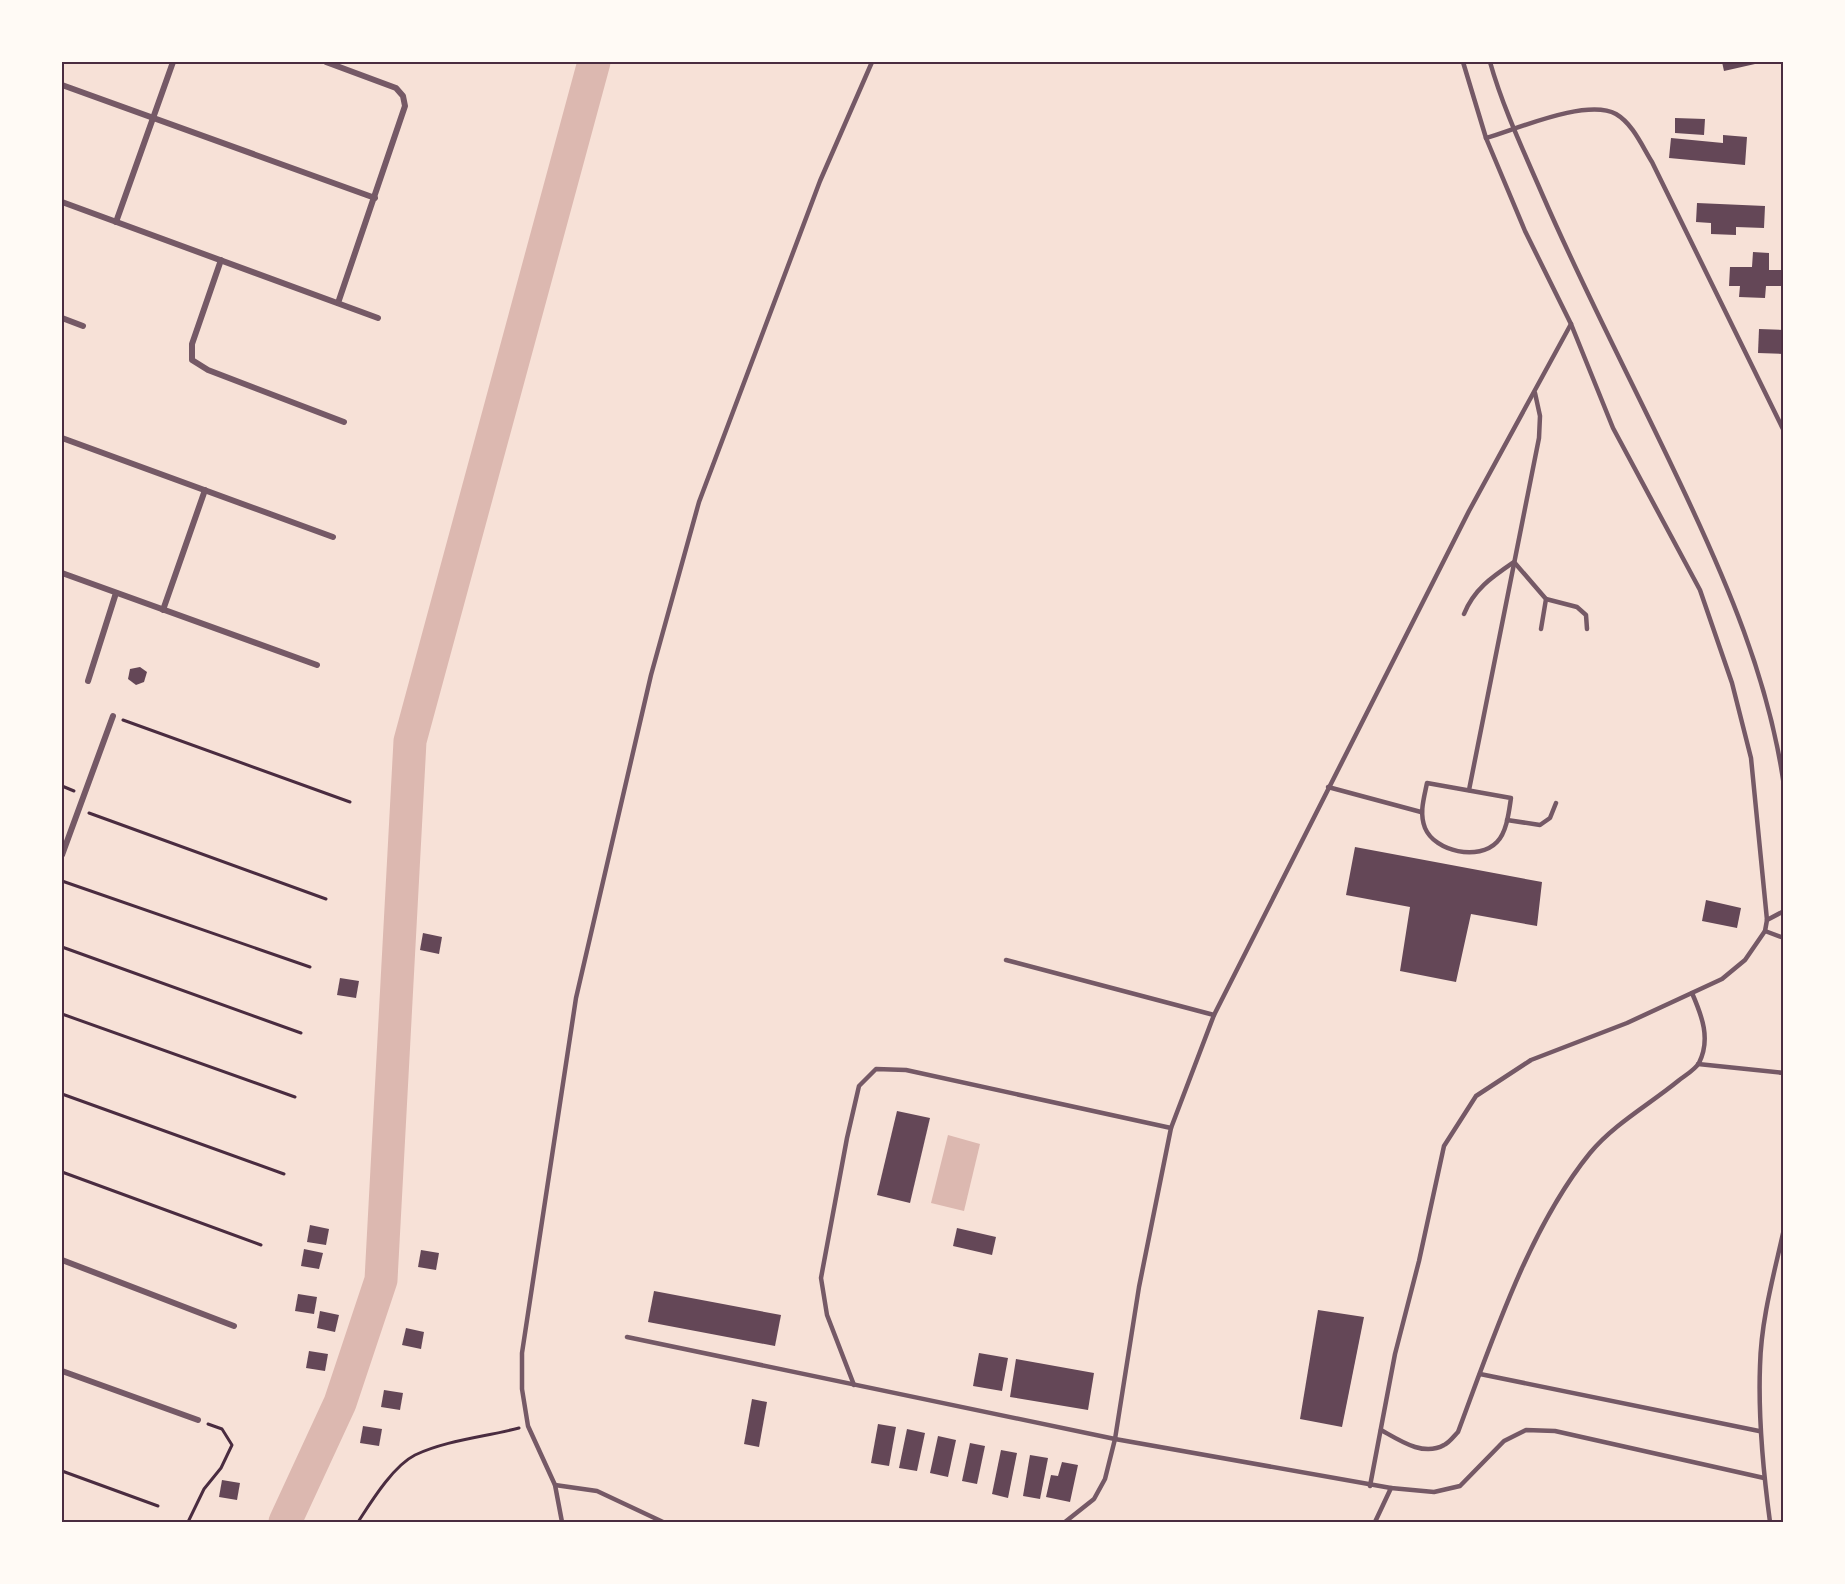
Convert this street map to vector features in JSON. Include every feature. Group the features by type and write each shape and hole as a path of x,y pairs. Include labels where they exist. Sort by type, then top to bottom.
{"street":[{"path":"116,222 173,62"},
{"path":"326,62 396,88 403,96 405,106 338,303"},
{"path":"62,85 375,198"},
{"path":"62,202 378,318"},
{"path":"221,260 192,344 192,360 208,370 344,422"},
{"path":"62,318 84,326"},
{"path":"62,438 333,537"},
{"path":"163,610 205,490"},
{"path":"62,573 317,665"},
{"path":"88,681 116,593"},
{"path":"62,855 113,716"},
{"path":"62,1260 234,1326"},
{"path":"62,1371 198,1420"}],"lane":[{"path":"562,1522 555,1485 528,1426 522,1389 522,1353 576,998 651,675 699,502 820,181 872,62"},
{"path":"1370,1486 1395,1354 1419,1261 1444,1146 1476,1096 1531,1060 1627,1023 1722,979 1745,960 1765,932 1767,920 1750,758 1732,683 1700,590 1612,428 1571,324 1526,231 1486,138 1463,62"},
{"path":"1490,62 1515,130 1561,237 1722,573 1760,680 1778,749 1784,786"},
{"path":"1486,138 1562,115 1592,110 1617,115 1631,128 1652,162 1784,431"},
{"path":"1065,1522 1094,1499 1105,1479 1115,1439 1139,1287 1171,1128 1214,1015 1469,511 1571,324"},
{"path":"1469,790 1539,438 1540,416 1535,393"},
{"path":"1514,562 1546,599 1576,607 1586,615 1587,629"},
{"path":"1464,614 1471,598 1486,582 1514,562"},
{"path":"1541,629 1546,599"},
{"path":"1427,783 1511,798 1508,820 1498,842 1481,850 1460,851 1439,845 1425,830 1421,812 1427,783"},
{"path":"1328,787 1421,812"},
{"path":"1508,820 1540,825 1550,818 1556,803"},
{"path":"1767,920 1784,911"},
{"path":"1765,932 1784,938"},
{"path":"1006,960 1214,1015"},
{"path":"1381,1430 1407,1445 1426,1449 1444,1445 1458,1432 1517,1281 1561,1191 1592,1151 1624,1122 1698,1064 1705,1038 1702,1016 1692,993"},
{"path":"1698,1064 1784,1073"},
{"path":"854,1385 827,1316 821,1278 859,1086 876,1069 906,1070 1171,1128"},
{"path":"1770,1522 1759,1431 1760,1364 1763,1334 1784,1229"},
{"path":"627,1337 1115,1439 1370,1486 1434,1492 1460,1486 1504,1441 1526,1430 1555,1431 1764,1478"},
{"path":"1480,1374 1759,1431"},
{"path":"555,1485 597,1491 663,1522"},
{"path":"1375,1522 1391,1488"},
{"path":"556,1522 560,1515"}],"path":[{"path":"113,716 350,802"},
{"path":"78,810 326,899"},
{"path":"62,881 310,967"},
{"path":"62,947 301,1033"},
{"path":"62,1014 295,1097"},
{"path":"62,1094 284,1174"},
{"path":"62,1172 261,1245"},
{"path":"188,1522 204,1489 221,1468 232,1445 222,1429 198,1420"},
{"path":"358,1522 388,1480 413,1456 450,1443 528,1426"},
{"path":"62,1470 158,1506"}],"shaded area":[{"path":"948,1135 980,1144 964,1211 931,1203"}],"building":[{"path":"1722,62 1754,62 1755,64 1724,71"},
{"path":"1675,118 1705,119 1704,135 1675,133"},
{"path":"1723,135 1747,137 1745,165 1669,158 1671,138 1723,143"},
{"path":"1697,203 1765,206 1764,228 1736,227 1736,235 1711,234 1711,223 1696,222"},
{"path":"1753,252 1769,253 1769,270 1784,270 1784,286 1766,286 1765,298 1739,297 1740,286 1729,286 1730,267 1752,267"},
{"path":"1759,329 1784,330 1784,354 1758,353"},
{"path":"140,667 147,672 144,682 136,685 128,679 130,669"},
{"path":"1355,847 1542,882 1537,926 1471,914 1456,982 1400,971 1410,907 1346,895"},
{"path":"1706,900 1741,908 1737,928 1702,921"},
{"path":"423,933 442,937 439,954 420,950"},
{"path":"340,978 359,981 356,998 337,995"},
{"path":"897,1111 930,1118 910,1203 877,1195"},
{"path":"310,1225 329,1229 326,1245 307,1242"},
{"path":"957,1228 996,1237 992,1255 953,1246"},
{"path":"304,1249 323,1253 319,1269 301,1266"},
{"path":"421,1250 439,1253 436,1270 418,1267"},
{"path":"654,1291 781,1315 775,1346 648,1322"},
{"path":"298,1294 317,1297 314,1314 295,1311"},
{"path":"1318,1310 1364,1317 1342,1427 1300,1419"},
{"path":"320,1311 339,1315 335,1332 317,1328"},
{"path":"406,1328 424,1332 421,1349 402,1345"},
{"path":"309,1351 328,1354 325,1371 306,1368"},
{"path":"979,1353 1008,1358 1002,1391 973,1386"},
{"path":"1016,1359 1094,1373 1088,1410 1010,1397"},
{"path":"384,1390 403,1393 400,1410 381,1407"},
{"path":"752,1399 767,1402 759,1447 744,1444"},
{"path":"878,1424 896,1427 889,1466 871,1463"},
{"path":"363,1426 382,1429 379,1446 360,1443"},
{"path":"907,1429 925,1433 917,1471 899,1468"},
{"path":"938,1436 956,1440 948,1477 930,1473"},
{"path":"970,1443 985,1446 977,1484 962,1481"},
{"path":"1001,1450 1017,1453 1008,1498 992,1494"},
{"path":"1030,1455 1048,1458 1040,1499 1023,1496"},
{"path":"1062,1462 1078,1465 1070,1502 1046,1497 1051,1475 1058,1476"},
{"path":"222,1480 240,1483 237,1500 219,1497"}],"waterway":[{"path":"285,1522 340,1403 381,1280 410,741 594,62"}]}
